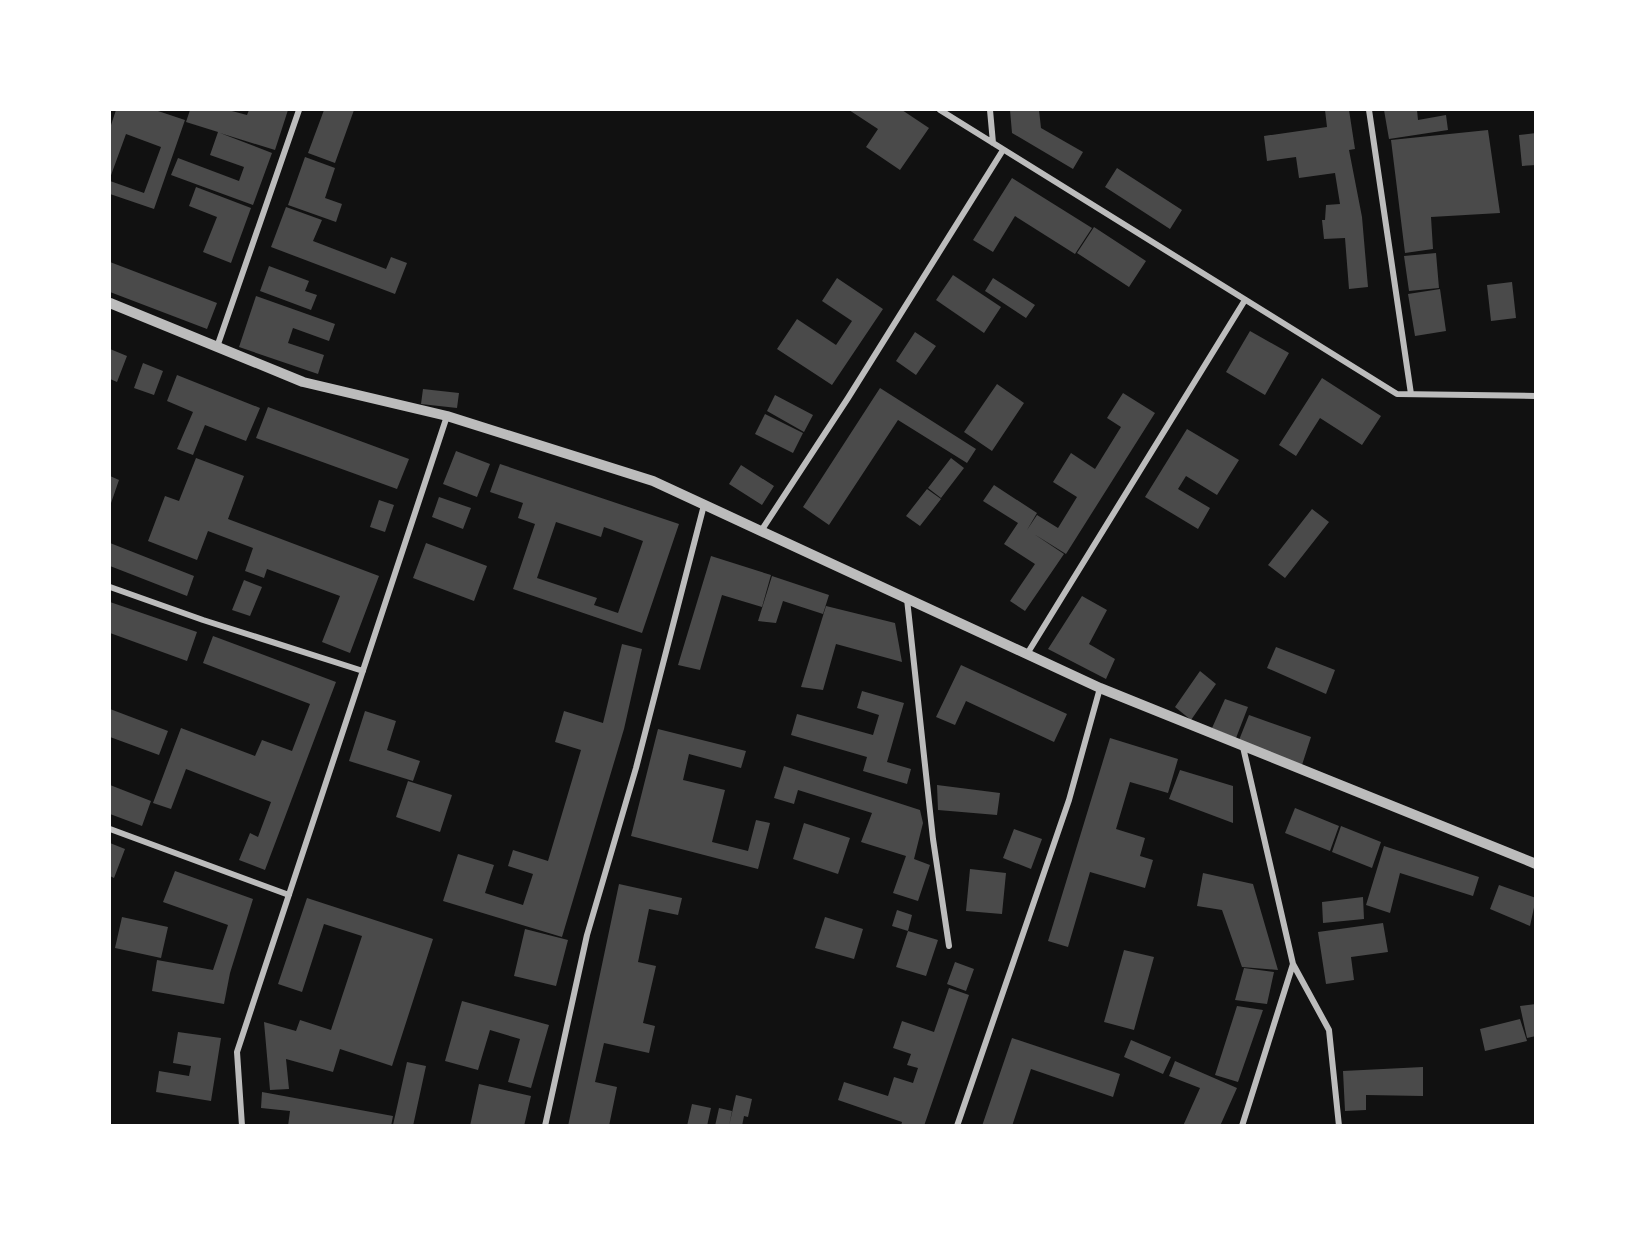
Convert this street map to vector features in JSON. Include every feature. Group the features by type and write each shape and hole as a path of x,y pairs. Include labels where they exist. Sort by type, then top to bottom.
{"street":[{"path":"217,347 299,110"},
{"path":"940,110 1397,394 1536,396"},
{"path":"990,110 993,143"},
{"path":"1369,110 1411,394"},
{"path":"761,531 848,398 1003,150"},
{"path":"1027,654 1245,300"},
{"path":"110,303 303,382 447,416 653,481 1100,688 1536,864"},
{"path":"242,1125 237,1052 447,416"},
{"path":"545,1125 587,935 636,768 704,505"},
{"path":"110,586 203,620 363,671"},
{"path":"907,598 933,839 949,946"},
{"path":"957,1125 1069,800 1100,688"},
{"path":"1243,746 1293,964 1329,1030 1339,1125"},
{"path":"110,829 289,895"},
{"path":"1242,1125 1293,964"}],"building":[{"path":"116,110 155,110 185,120 154,209 110,194 110,181 144,193 161,147 126,134 110,178 110,128"},
{"path":"190,110 228,110 247,115 249,110 288,110 275,150 220,133 272,153 253,205 171,175 178,158 239,181 244,167 210,155 218,132 186,122"},
{"path":"324,110 354,110 335,163 308,153"},
{"path":"849,110 902,110 929,128 900,170 866,147 878,129"},
{"path":"1010,110 1039,110 1041,128 1083,152 1073,169 1012,133"},
{"path":"1325,110 1349,110 1355,149 1349,150 1362,217 1368,287 1349,289 1345,238 1324,239 1322,220 1325,220 1326,205 1340,204 1335,173 1299,178 1296,157 1267,161 1264,136 1327,127"},
{"path":"1384,110 1417,110 1418,120 1446,115 1448,130 1389,139"},
{"path":"1488,130 1500,213 1431,217 1433,249 1405,253 1391,140"},
{"path":"1536,133 1536,165 1522,166 1519,135"},
{"path":"305,157 335,168 325,198 342,204 336,222 288,205"},
{"path":"1117,168 1182,210 1170,229 1105,187"},
{"path":"1012,178 1092,228 1075,254 1015,216 993,252 973,240"},
{"path":"196,187 251,208 231,263 203,252 217,217 189,206"},
{"path":"286,207 322,220 313,241 386,269 391,257 407,263 395,294 271,247"},
{"path":"1094,227 1146,261 1129,287 1077,253"},
{"path":"1436,253 1439,288 1409,291 1404,256"},
{"path":"110,262 217,303 207,329 110,292"},
{"path":"269,266 309,281 305,291 317,295 311,310 260,291"},
{"path":"953,275 1001,307 984,333 936,300"},
{"path":"837,278 883,309 832,385 777,349 797,319 836,345 852,321 822,301"},
{"path":"993,278 1035,305 1026,318 985,291"},
{"path":"1512,282 1516,318 1491,321 1487,285"},
{"path":"1440,289 1446,331 1415,336 1408,294"},
{"path":"256,296 335,324 329,341 293,328 288,343 324,355 318,374 239,347"},
{"path":"1250,331 1289,353 1265,395 1226,372"},
{"path":"915,332 936,346 916,375 896,361"},
{"path":"110,349 127,356 117,382 110,379"},
{"path":"143,363 163,371 154,395 134,388"},
{"path":"177,375 260,408 246,441 205,425 193,455 177,449 193,412 167,401"},
{"path":"1322,378 1381,416 1362,445 1320,418 1296,456 1279,445"},
{"path":"997,384 1024,403 992,451 964,432"},
{"path":"880,388 976,449 967,463 898,420 829,525 803,507"},
{"path":"423,389 459,393 457,408 421,404"},
{"path":"1123,393 1155,413 1066,554 1034,534 1064,554 1025,611 1010,601 1035,564 1004,544 1018,523 983,501 994,485 1037,513 1027,530 1037,515 1058,528 1077,497 1053,482 1071,453 1095,469 1121,427 1107,418"},
{"path":"775,395 813,415 804,432 767,411"},
{"path":"268,407 409,459 397,489 256,438"},
{"path":"765,414 803,433 793,453 755,434"},
{"path":"1187,429 1239,460 1217,495 1186,476 1178,489 1210,508 1198,529 1145,497"},
{"path":"456,451 490,464 477,497 443,484"},
{"path":"196,458 244,476 228,519 379,576 350,653 322,642 340,596 267,569 264,578 245,571 253,548 208,531 197,560 148,541 165,496 179,501"},
{"path":"951,458 964,468 941,498 928,488"},
{"path":"500,464 679,524 642,633 513,589 535,524 518,518 523,503 490,492","holes":["556,522 601,537 604,527 643,541 618,613 594,605 597,598 537,578"]},
{"path":"741,465 774,486 762,505 729,484"},
{"path":"110,476 119,480 110,506"},
{"path":"927,489 941,499 920,526 906,516"},
{"path":"439,497 471,508 463,529 432,517"},
{"path":"379,500 394,505 385,532 370,527"},
{"path":"1312,509 1329,522 1285,578 1268,565"},
{"path":"110,543 194,576 187,596 110,566"},
{"path":"426,543 487,566 474,601 413,578"},
{"path":"711,556 771,575 762,607 722,595 700,670 678,665"},
{"path":"772,576 829,595 823,614 783,601 776,623 758,621"},
{"path":"244,580 262,587 250,616 232,610"},
{"path":"1082,596 1107,610 1089,644 1115,659 1106,679 1048,649"},
{"path":"110,602 197,632 187,661 110,633"},
{"path":"826,606 895,623 902,662 836,644 823,690 801,687"},
{"path":"213,636 336,682 265,870 239,860 250,833 258,837 271,802 186,769 171,809 153,803 181,728 255,756 262,740 292,751 310,704 203,663"},
{"path":"622,644 642,649 624,729 562,937 443,901 458,854 494,865 485,893 523,905 533,874 508,866 513,850 548,861 581,750 555,742 564,711 603,723"},
{"path":"1276,647 1335,670 1326,694 1267,668"},
{"path":"961,665 1067,714 1054,742 966,701 955,725 936,717"},
{"path":"1200,671 1216,684 1191,720 1175,707"},
{"path":"862,691 904,703 887,762 911,769 907,784 863,771 867,757 791,735 797,714 873,735 879,715 857,708"},
{"path":"1225,699 1248,707 1236,738 1212,728"},
{"path":"110,709 168,731 159,755 110,737"},
{"path":"365,711 396,721 387,750 420,761 413,781 349,761"},
{"path":"1249,715 1311,737 1302,765 1239,740"},
{"path":"658,729 746,751 741,768 689,754 683,780 725,790 712,842 748,851 756,820 770,823 758,869 631,836"},
{"path":"1110,738 1178,759 1168,793 1130,782 1116,829 1145,838 1140,856 1153,860 1145,888 1090,872 1068,947 1048,941"},
{"path":"784,766 920,810 923,823 914,859 930,865 918,901 893,893 906,856 861,842 872,813 798,790 794,804 774,798"},
{"path":"1180,770 1233,786 1233,823 1169,799"},
{"path":"408,781 452,795 440,832 396,817"},
{"path":"110,785 151,801 142,826 110,814"},
{"path":"937,785 1000,793 997,815 938,810"},
{"path":"1295,808 1339,826 1330,851 1285,833"},
{"path":"804,823 850,838 838,874 793,859"},
{"path":"1341,826 1381,842 1372,868 1332,852"},
{"path":"1014,829 1042,839 1031,869 1003,858"},
{"path":"110,843 125,849 114,878 110,876"},
{"path":"1384,846 1479,877 1473,896 1400,873 1390,913 1366,905"},
{"path":"970,869 1006,873 1002,914 966,911"},
{"path":"175,871 253,899 230,973 224,1004 152,991 157,960 213,970 228,925 163,902"},
{"path":"1203,873 1253,884 1278,970 1242,967 1222,910 1197,906"},
{"path":"619,884 682,898 678,915 649,909 638,962 656,966 643,1023 655,1026 649,1053 604,1043 595,1082 617,1087 609,1126 568,1126"},
{"path":"1499,885 1536,898 1530,926 1490,909"},
{"path":"1363,897 1364,919 1323,923 1322,902"},
{"path":"307,898 433,939 392,1066 340,1049 333,1072 286,1059 289,1089 270,1090 264,1022 296,1031 300,1020 331,1030 362,936 324,924 302,992 278,984"},
{"path":"897,910 912,915 908,931 892,926"},
{"path":"122,917 168,927 161,958 115,948"},
{"path":"825,917 863,929 854,959 815,948"},
{"path":"1383,923 1388,952 1351,957 1354,980 1326,984 1318,932"},
{"path":"525,929 568,940 556,986 514,976"},
{"path":"908,931 938,940 926,976 896,967"},
{"path":"1124,950 1154,957 1134,1030 1104,1022"},
{"path":"955,962 974,969 966,991 947,984"},
{"path":"1244,968 1274,972 1267,1004 1235,1000"},
{"path":"949,988 969,995 924,1126 901,1126 902,1122 838,1100 844,1082 888,1096 894,1077 913,1083 918,1068 907,1065 911,1054 893,1048 902,1021 934,1032"},
{"path":"462,1001 549,1025 531,1088 508,1082 520,1039 490,1030 478,1070 445,1061"},
{"path":"1536,1004 1536,1036 1527,1038 1520,1006"},
{"path":"1237,1006 1263,1010 1238,1082 1215,1075"},
{"path":"1520,1019 1527,1041 1485,1051 1480,1029"},
{"path":"178,1032 221,1038 211,1101 156,1092 159,1071 189,1076 191,1066 173,1063"},
{"path":"1012,1038 1120,1074 1113,1097 1031,1069 1012,1126 982,1126"},
{"path":"1131,1040 1171,1057 1163,1074 1124,1057"},
{"path":"1175,1061 1237,1088 1220,1126 1183,1126 1200,1088 1169,1076"},
{"path":"407,1062 426,1066 413,1126 398,1126 393,1125"},
{"path":"1423,1067 1423,1096 1366,1095 1366,1110 1345,1111 1343,1071"},
{"path":"479,1084 531,1096 524,1126 470,1126"},
{"path":"262,1092 393,1116 391,1126 288,1126 290,1111 261,1108"},
{"path":"736,1095 752,1099 748,1117 744,1116 742,1126 729,1126"},
{"path":"692,1104 711,1108 707,1126 687,1126"},
{"path":"719,1108 732,1111 729,1126 715,1126"}]}
